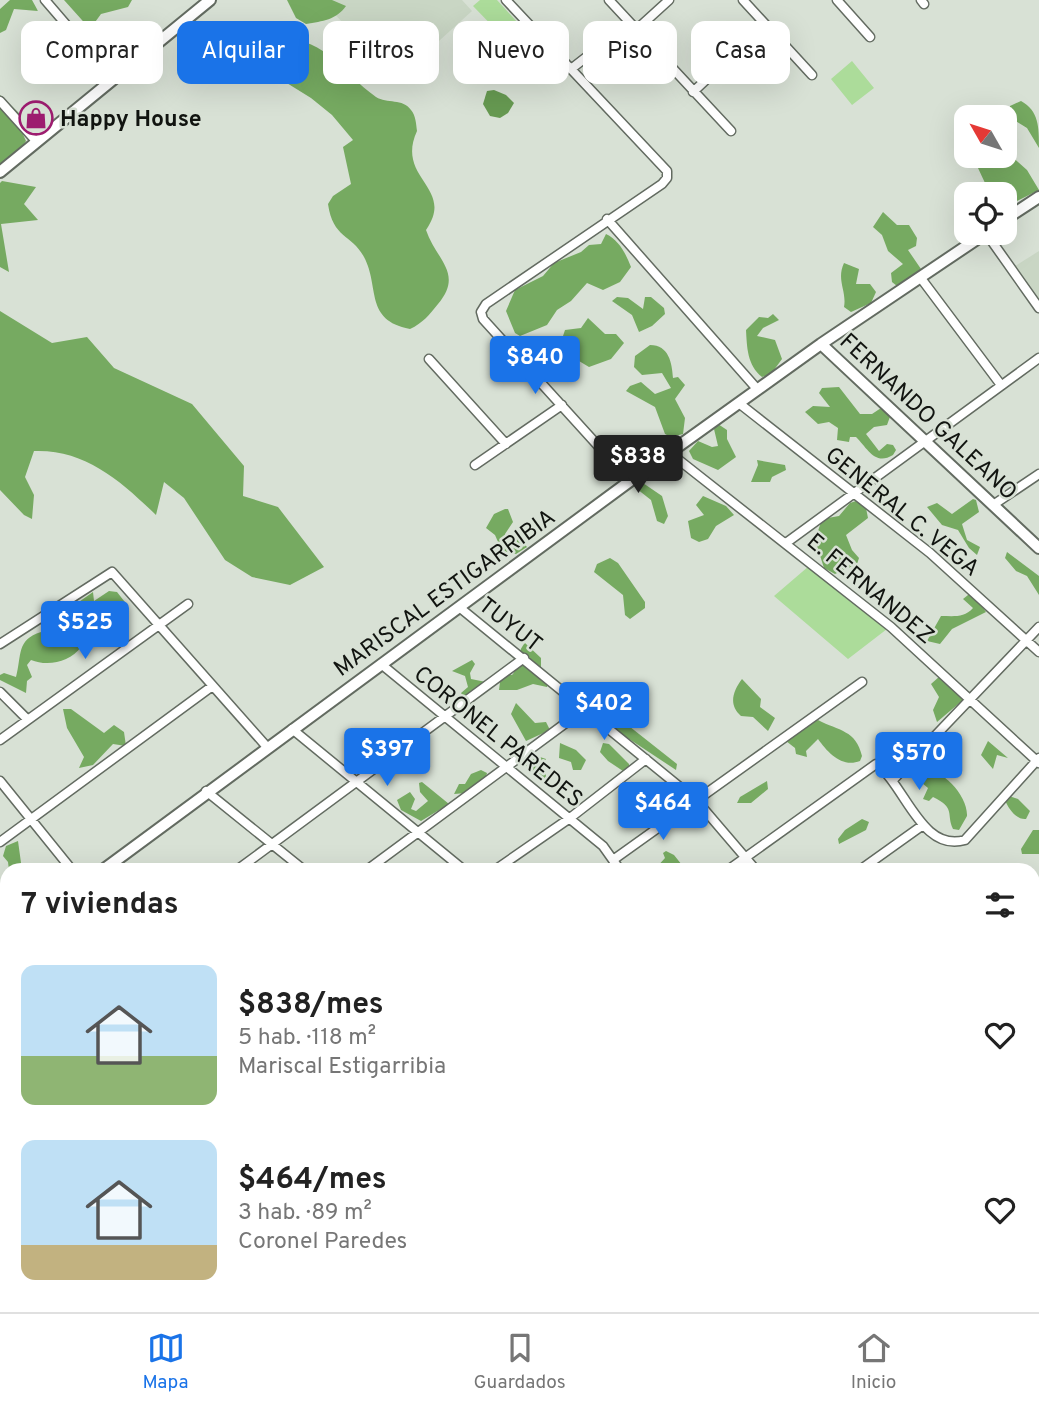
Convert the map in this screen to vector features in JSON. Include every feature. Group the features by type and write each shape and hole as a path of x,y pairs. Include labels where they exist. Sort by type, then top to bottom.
{"street":[{"path":"45,0 63,21"},
{"path":"163,38 210,0"},
{"path":"506,0 667,171 667,178 662,184 486,304 481,312 483,319 630,481"},
{"path":"609,0 628,21"},
{"path":"640,21 669,0"},
{"path":"743,0 762,21"},
{"path":"837,0 870,37"},
{"path":"790,51 812,75"},
{"path":"571,69 583,61"},
{"path":"677,74 731,131"},
{"path":"0,172 107,84"},
{"path":"693,92 701,84"},
{"path":"0,101 37,142"},
{"path":"1017,211 1039,197"},
{"path":"607,219 758,390"},
{"name":"MARISCAL ESTIGARRIBIA","path":"112,863 206,791 630,481 821,344 968,245"},
{"path":"994,245 1039,308"},
{"path":"920,277 1001,385"},
{"name":"FERNANDO GALEANO","path":"821,344 1039,548"},
{"path":"786,543 1039,358"},
{"path":"429,359 506,444"},
{"name":"GENERAL C. VEGA","path":"740,404 930,553 1039,652"},
{"path":"475,464 562,405"},
{"name":"E. FERNANDEZ","path":"670,453 891,627 1038,760"},
{"path":"993,505 1039,474"},
{"path":"0,645 112,572 211,687 267,747"},
{"path":"0,740 188,604"},
{"name":"TUYUT","path":"459,607 697,801 750,863"},
{"path":"893,780 1039,627"},
{"path":"246,863 524,658"},
{"name":"CORONEL PAREDES","path":"381,664 603,846 615,863"},
{"path":"617,863 697,801 862,682"},
{"path":"0,842 211,687"},
{"path":"0,692 27,719"},
{"path":"375,863 586,708"},
{"path":"292,729 456,863"},
{"path":"505,863 570,818 646,759"},
{"path":"737,863 873,765 879,766 893,780 923,825 947,842 965,840 1038,760"},
{"path":"0,781 66,863"},
{"path":"206,791 295,863"},
{"path":"870,863 923,825"}],"shaded area":[{"path":"10,0 32,0 38,11 14,9 6,30 0,33 0,9"},
{"path":"64,0 132,0 128,7 101,14 96,21 83,21"},
{"path":"287,0 332,0 346,6 333,17 323,21 309,23 309,21 296,18"},
{"path":"321,0 462,0 472,11 461,21 453,21 453,28 439,41 439,21 341,21"},
{"path":"480,0 497,0 516,21 488,21 473,6"},
{"path":"309,43 323,51 323,84 361,84 376,97 408,106 414,115 417,131 412,147 413,161 431,192 434,203 433,215 426,230 446,267 448,284 432,312 410,329 395,325 379,310 364,257 338,230 330,215 328,204 333,196 351,184 343,147 353,140 332,115 288,84 309,84"},
{"path":"852,61 874,88 852,105 831,79"},
{"path":"494,90 506,95 514,103 508,113 500,118 490,116 483,104 487,91"},
{"path":"0,95 20,114 34,115 45,109 49,117 37,130 25,125 22,132 26,141 18,153 0,165"},
{"path":"1021,101 1035,115 1039,148 1027,128 1017,122 1017,105 1012,105"},
{"path":"1017,161 1027,170 1039,190 1017,201 1017,182 985,182 978,168 1017,168"},
{"path":"2,181 36,187 24,204 38,220 1,224 9,272 0,267 0,183"},
{"path":"883,212 897,225 909,225 917,238 916,246 908,250 921,269 897,286 892,282 891,273 903,264 888,251 882,235 873,227"},
{"path":"606,234 618,244 631,267 620,282 603,290 587,283 571,301 557,310 547,325 520,336 515,333 506,311 515,290 543,276 554,263 581,252 589,245 601,244"},
{"path":"1039,251 1039,301 1015,266"},
{"path":"844,263 859,269 856,284 870,284 876,292 871,303 851,312 844,307 841,275"},
{"path":"617,297 628,298 643,309 645,297 651,297 664,308 665,314 652,326 639,332 632,315 612,301"},
{"path":"0,311 52,343 87,337 114,368 192,404 244,466 243,496 278,507 324,567 290,585 252,577 225,560 184,498 164,482 156,515 115,479 86,461 70,455 34,451 25,477 34,495 32,519 24,515 0,490"},
{"path":"773,314 779,320 763,328 757,336 775,340 782,359 771,374 762,377 753,367 746,330 759,317 768,318"},
{"path":"588,318 605,334 616,334 624,343 611,359 589,367 574,358 562,339 565,330 581,328"},
{"path":"650,345 665,351 673,378 678,377 685,385 675,399 685,418 683,434 671,437 665,434 655,407 626,391 630,386 641,382 655,394 671,388 662,373 642,375 634,367 635,356"},
{"path":"839,387 860,414 872,414 881,408 891,414 887,425 874,427 866,434 879,451 887,444 893,445 896,450 893,455 881,459 868,451 856,437 850,437 849,442 837,440 838,428 829,422 818,424 805,412 813,406 830,407 819,393 822,388"},
{"path":"718,424 727,430 727,439 736,457 718,470 693,459 689,451 698,441 712,447 718,446 714,429"},
{"path":"757,460 785,465 786,470 772,477 770,482 751,482 758,465"},
{"path":"640,481 662,496 668,516 664,524 657,521 651,500 637,489"},
{"path":"703,496 726,506 734,515 716,526 708,539 699,542 691,538 688,521 704,515 696,505"},
{"path":"973,499 976,500 979,512 962,524 967,540 980,547 977,555 969,548 958,530 942,525 927,507 937,503 952,514"},
{"path":"856,501 866,508 868,518 846,535 852,550 859,558 857,564 835,574 824,568 815,540 822,519 839,516 850,503"},
{"path":"508,509 513,522 505,534 507,544 519,538 527,547 516,554 502,551 495,535 486,528 494,514"},
{"path":"1007,552 1039,576 1039,595 1027,576 1016,571 1005,558"},
{"path":"610,558 618,563 645,602 645,608 630,619 625,615 623,595 594,572 597,564"},
{"path":"809,566 887,629 848,659 774,596"},
{"path":"109,591 117,592 128,606 107,618 101,617 85,630 83,640 78,642 81,647 65,660 44,663 31,660 27,665 32,677 27,681 26,693 0,680 0,675 4,673 16,677 21,649 27,639 41,632 51,638 61,620 67,623 70,619 66,611 93,592 94,601"},
{"path":"973,591 979,592 985,599 981,605 986,612 952,629 940,644 927,641 941,616 962,615 973,608 963,599"},
{"path":"525,643 541,658 541,667 535,673 548,684 547,687 533,684 517,690 499,690 501,674 512,675"},
{"path":"472,660 475,664 470,673 471,679 486,682 464,697 461,693 468,687 465,676 452,671"},
{"path":"940,676 963,700 937,722 933,710 939,697 931,684"},
{"path":"742,679 761,699 760,707 775,718 768,731 753,717 741,716 734,707 734,693"},
{"path":"576,691 595,696 607,704 620,719 677,764 676,770 608,725"},
{"path":"516,703 535,723 546,722 550,730 526,741 511,714"},
{"path":"63,709 71,709 104,733 114,725 124,732 126,746 113,744 93,765 79,768 84,757 67,728"},
{"path":"818,720 851,736 859,747 862,756 860,761 841,761 818,739 806,751 807,757 796,754 795,748 786,741 798,730"},
{"path":"988,741 1008,758 997,755 993,769 981,755"},
{"path":"560,743 576,750 586,760 581,770 573,770 571,762 559,758"},
{"path":"603,743 609,744 629,764 629,770 623,771 608,761 600,752"},
{"path":"540,757 546,759 543,764 547,780 533,775 526,765 528,760"},
{"path":"920,768 936,772 958,791 967,816 959,830 953,829 945,805 933,797 929,801 923,799 928,788 916,778"},
{"path":"481,770 487,773 486,777 466,793 454,794 459,784 465,784 471,774"},
{"path":"767,781 768,789 751,803 737,803 740,797"},
{"path":"422,782 449,804 421,821 401,810 397,800 410,792 415,799 411,809 416,811 428,801 420,792 419,783"},
{"path":"1009,796 1018,799 1030,811 1026,819 1019,818 1010,810 1005,800"},
{"path":"862,819 869,822 866,830 839,844 838,839 845,830"},
{"path":"1033,830 1039,830 1039,854 1022,854 1021,849"},
{"path":"18,841 21,863 8,863 3,856 6,846"},
{"path":"666,851 674,855 680,863 660,863 665,858 663,853"}],"place":[{"name":"Happy House","path":"36,118"}]}
